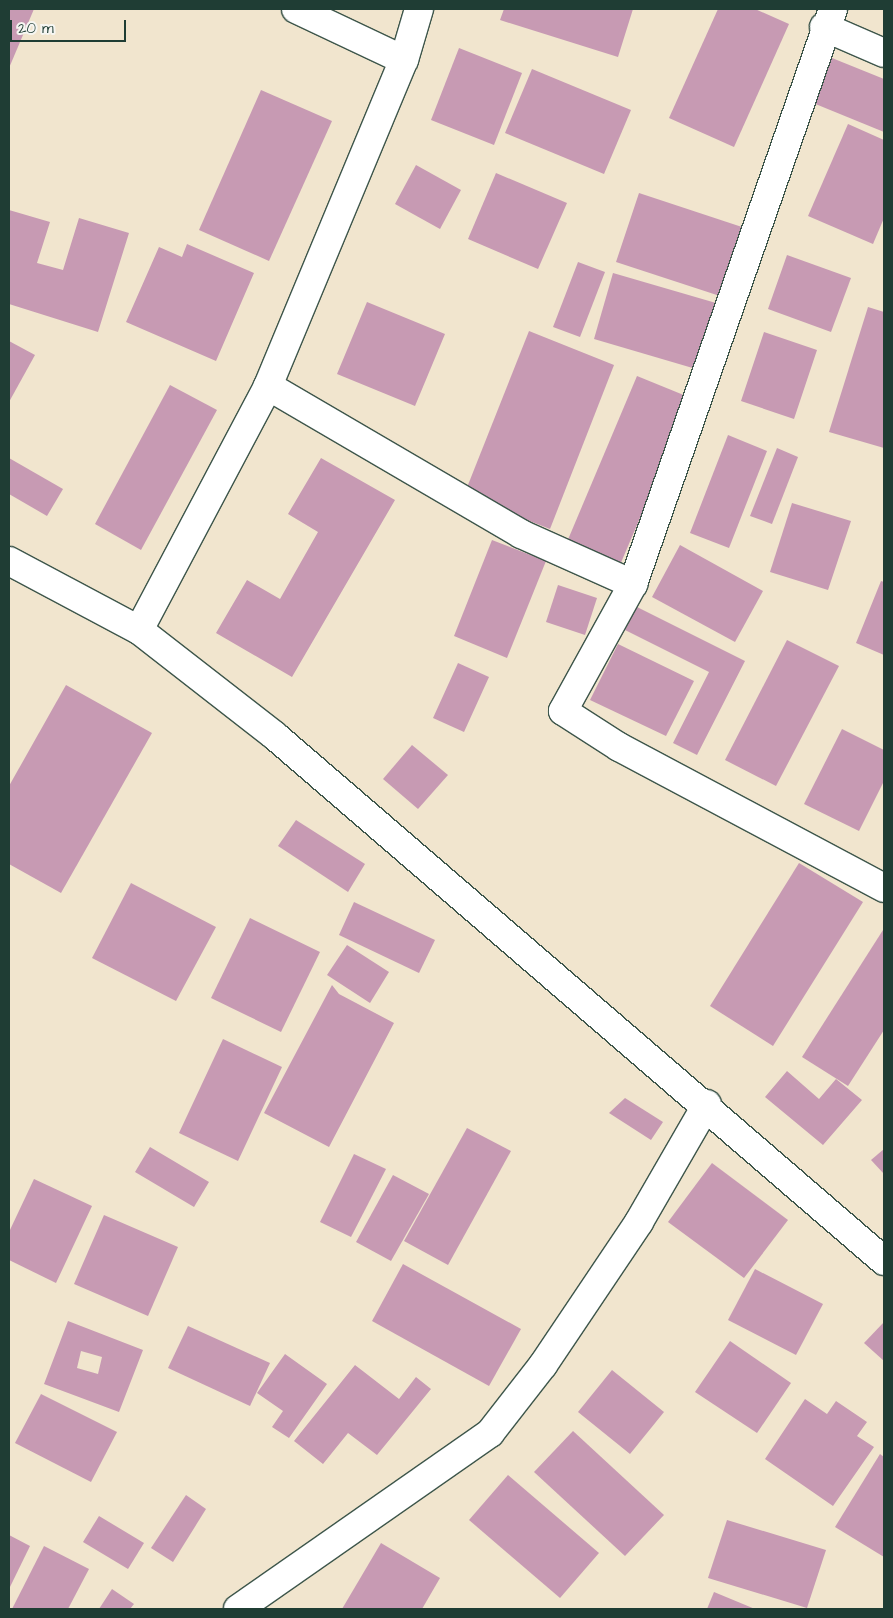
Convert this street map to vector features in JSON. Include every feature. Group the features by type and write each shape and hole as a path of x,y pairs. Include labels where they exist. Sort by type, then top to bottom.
{"street":[{"path":"296,9 404,60"},
{"path":"139,630 268,386 404,60 419,9"},
{"path":"884,53 829,18 633,584 563,711 619,747 884,888"},
{"path":"268,386 521,534 633,584"},
{"path":"9,561 139,630 275,736 707,1104 884,1261"},
{"path":"238,1609 490,1433 543,1365 633,1230 707,1104"}],"building":[{"path":"9,9 34,9 9,68"},
{"path":"504,9 633,9 618,57 500,20"},
{"path":"718,9 755,9 789,24 734,147 669,118"},
{"path":"459,48 522,73 494,145 431,120"},
{"path":"832,58 884,79 884,132 813,103"},
{"path":"532,69 631,110 604,174 505,133"},
{"path":"261,90 332,121 269,261 199,230"},
{"path":"848,124 884,140 884,218 873,244 808,216"},
{"path":"416,165 461,190 440,229 395,204"},
{"path":"496,173 567,203 538,269 468,239"},
{"path":"639,193 748,229 726,298 616,262"},
{"path":"9,210 50,222 37,263 63,270 79,218 129,233 98,332 9,304"},
{"path":"187,244 254,273 216,361 126,322 159,247 182,257"},
{"path":"787,255 851,278 831,332 768,309"},
{"path":"578,262 605,272 580,337 553,327"},
{"path":"613,273 716,303 696,369 594,339"},
{"path":"367,302 445,334 415,406 337,374"},
{"path":"868,307 884,312 884,448 829,432"},
{"path":"529,331 614,365 550,529 464,495"},
{"path":"764,332 817,350 794,419 741,401"},
{"path":"9,341 35,355 9,402"},
{"path":"637,376 691,398 617,572 564,549"},
{"path":"170,385 217,410 141,550 95,524"},
{"path":"728,435 767,451 729,548 690,533"},
{"path":"777,448 798,457 772,524 750,516"},
{"path":"9,458 63,489 47,516 9,494"},
{"path":"321,458 395,500 292,677 216,633 247,580 280,599 318,532 288,514"},
{"path":"792,503 851,521 828,590 770,572"},
{"path":"492,540 546,561 507,658 454,636"},
{"path":"680,545 763,591 735,642 652,597"},
{"path":"881,581 884,582 884,655 856,643"},
{"path":"558,585 597,598 585,635 546,622"},
{"path":"637,607 745,661 697,755 673,743 709,672 625,630"},
{"path":"787,640 839,666 776,786 725,760"},
{"path":"618,644 694,681 666,736 590,700"},
{"path":"458,663 489,677 464,732 433,718"},
{"path":"66,685 152,733 61,893 9,864 9,786"},
{"path":"842,729 884,750 884,781 859,831 804,804"},
{"path":"412,745 448,775 418,809 383,779"},
{"path":"296,820 365,864 348,892 278,846"},
{"path":"799,863 863,902 773,1046 710,1006"},
{"path":"131,883 216,927 176,1001 92,958"},
{"path":"354,902 435,940 419,973 339,935"},
{"path":"250,918 320,952 281,1032 211,998"},
{"path":"883,930 884,1030 848,1086 802,1057"},
{"path":"347,945 389,972 370,1003 327,975"},
{"path":"332,985 339,994 394,1023 329,1147 264,1113"},
{"path":"223,1039 282,1067 238,1161 179,1133"},
{"path":"787,1071 819,1099 836,1079 862,1100 823,1145 765,1097"},
{"path":"625,1098 663,1122 651,1140 609,1113"},
{"path":"467,1128 511,1151 448,1265 404,1241"},
{"path":"150,1147 209,1182 194,1207 135,1172"},
{"path":"884,1149 884,1174 871,1160"},
{"path":"354,1154 386,1169 351,1237 320,1222"},
{"path":"712,1163 788,1220 744,1278 668,1222"},
{"path":"393,1175 429,1194 391,1261 356,1242"},
{"path":"34,1179 92,1206 56,1283 9,1260 9,1232"},
{"path":"104,1215 178,1247 148,1316 74,1284"},
{"path":"403,1264 521,1329 489,1386 372,1321"},
{"path":"755,1269 823,1304 796,1355 728,1320"},
{"path":"68,1321 143,1350 119,1412 44,1384","holes":["81,1351 102,1357 98,1374 77,1368"]},
{"path":"884,1322 884,1361 864,1343"},
{"path":"188,1326 270,1363 250,1406 168,1368"},
{"path":"730,1341 791,1383 757,1433 695,1392"},
{"path":"285,1354 327,1384 289,1438 272,1427 283,1411 257,1393"},
{"path":"355,1365 399,1399 416,1377 431,1389 377,1455 348,1433 323,1464 294,1441"},
{"path":"612,1370 664,1412 630,1454 578,1412"},
{"path":"41,1394 117,1432 91,1482 15,1443"},
{"path":"805,1399 827,1414 836,1401 867,1422 857,1436 874,1447 833,1506 765,1459"},
{"path":"573,1431 664,1515 625,1556 534,1472"},
{"path":"880,1454 884,1457 884,1557 835,1527"},
{"path":"508,1475 599,1553 560,1598 469,1520"},
{"path":"186,1495 206,1509 173,1562 151,1548"},
{"path":"99,1516 144,1543 128,1569 83,1542"},
{"path":"727,1520 826,1550 807,1608 708,1578"},
{"path":"9,1535 30,1546 9,1589"},
{"path":"381,1543 440,1578 422,1609 342,1609"},
{"path":"44,1546 89,1569 68,1609 12,1609"},
{"path":"112,1589 134,1604 130,1609 99,1609"},
{"path":"714,1592 755,1609 707,1609"}]}
